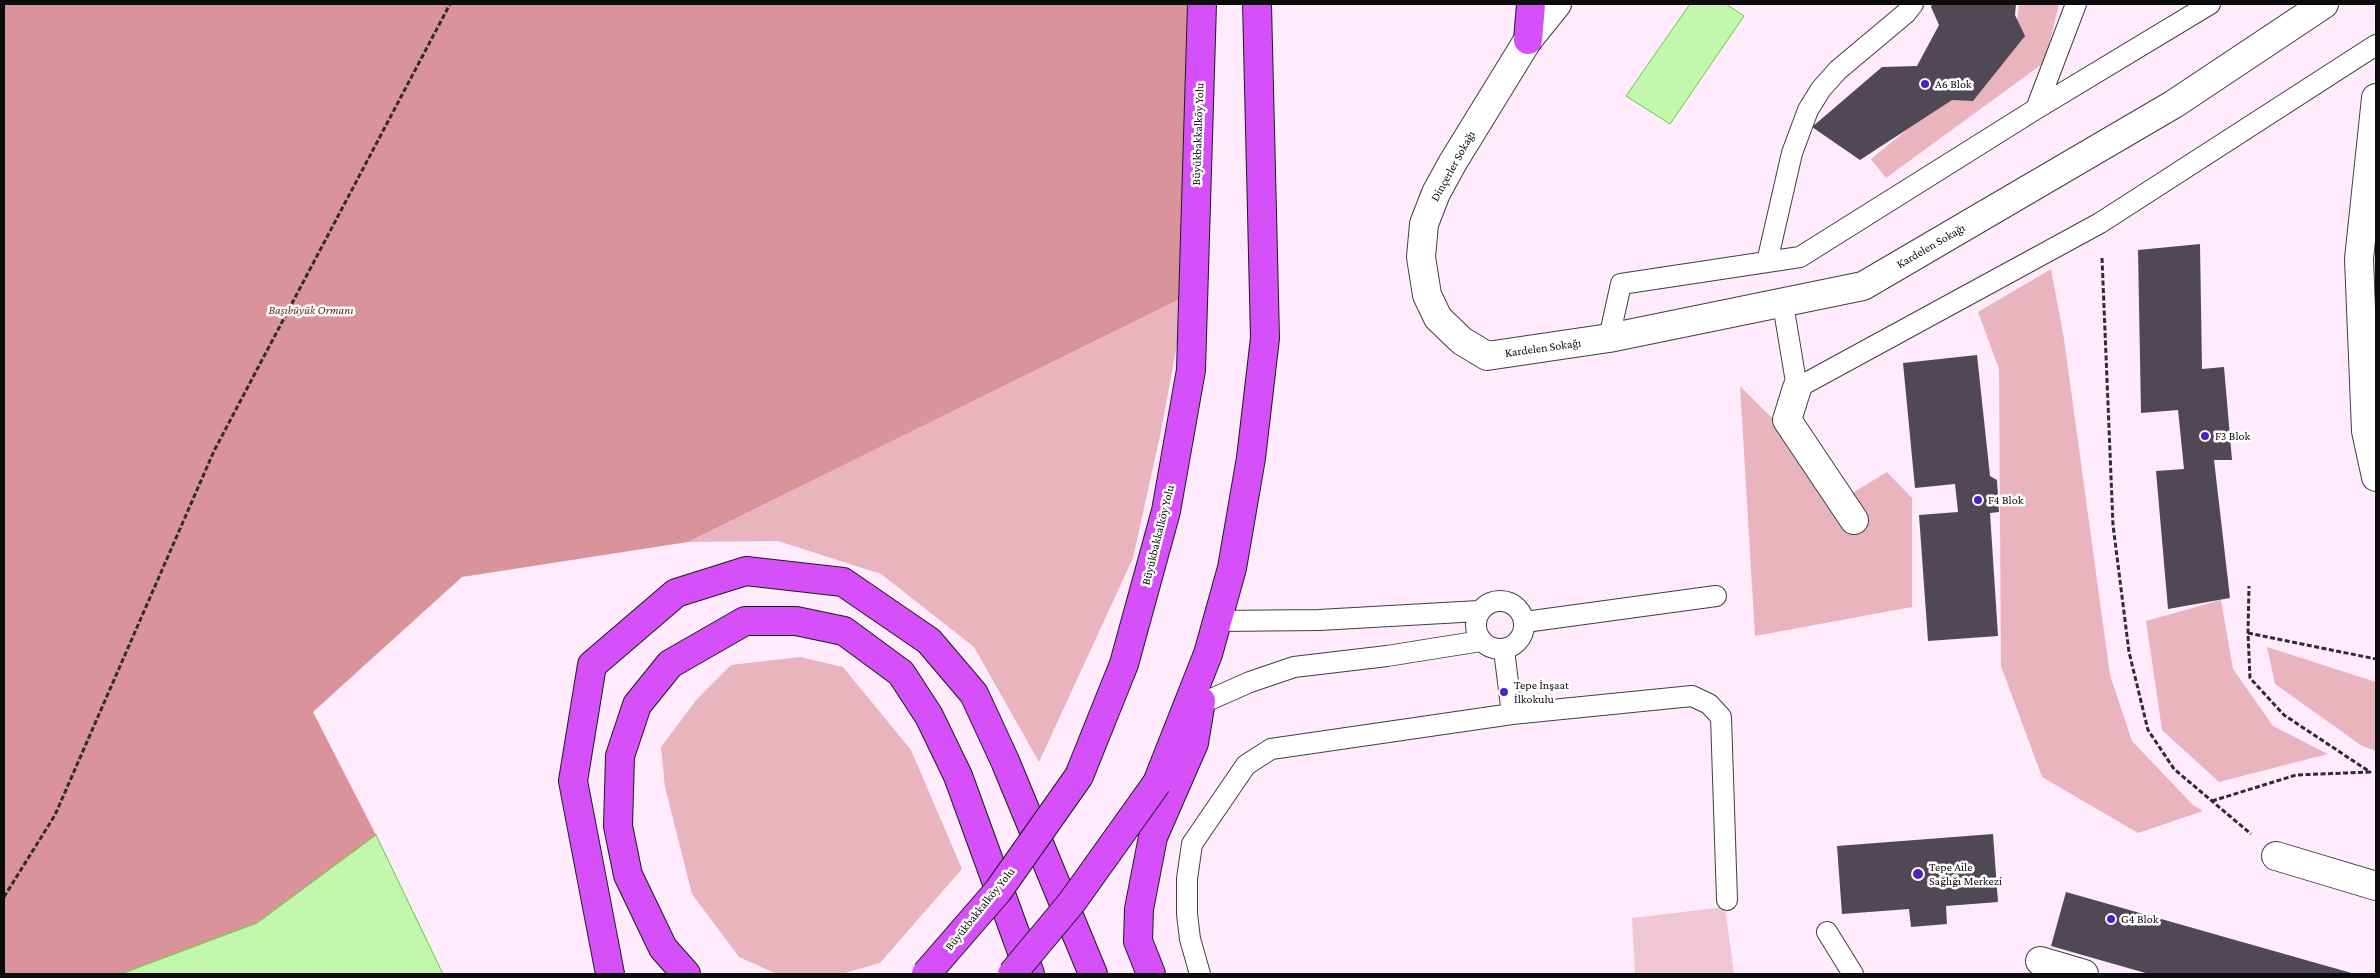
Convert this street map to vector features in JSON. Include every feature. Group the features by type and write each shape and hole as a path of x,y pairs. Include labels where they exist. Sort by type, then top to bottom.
{"highway":[{"name":"Büyükbakkalköy Yolu","path":"926,974 998,891 1079,776 1124,664 1166,511 1190,370 1202,4"},
{"path":"1151,974 1138,941 1139,909 1152,837 1194,743 1208,654 1232,568 1251,458 1265,338 1257,4"},
{"path":"1528,40 1531,4"},
{"path":"610,974 572,781 592,665 676,592 746,571 843,582 929,641 974,694 1005,761 1094,974"},
{"path":"686,974 663,948 628,874 618,826 620,756 637,705 670,664 745,621 796,621 844,631 901,673 929,716 958,776 1030,974"},
{"path":"1012,974 1072,902 1157,783 1208,654"}],"street":[{"name":"Dinçerler Sokağı","path":"1487,356 1462,341 1438,318 1427,294 1421,257 1424,224 1436,193 1452,162 1528,40 1557,4"},
{"name":"Kardelen Sokağı","path":"1487,356 1609,338 1783,304 1863,286 2174,104 2324,4"},
{"path":"2376,98 2359,259 2366,431 2376,477"},
{"path":"1797,388 1787,420 1854,520"},
{"path":"2276,856 2376,886"},
{"path":"2040,961 2084,974"}],"lane":[{"path":"1767,262 1792,153 1808,110 1821,89 1838,70 1900,19 1913,4"},
{"path":"2036,109 2076,4"},
{"path":"1609,338 1620,284 1800,257 2036,109 2210,4"},
{"path":"1783,304 1797,388 2100,223 2376,45"},
{"path":"1525,622 1716,596"},
{"path":"1217,621 1319,620 1479,611 1495,601 1505,601 1514,605 1521,612 1525,622 1523,635 1515,645 1504,650 1491,648 1481,641 1475,630 1475,620 1479,611"},
{"path":"1200,704 1250,682 1294,667 1387,656 1481,641"},
{"path":"1504,650 1512,714"},
{"path":"1200,974 1190,939 1187,914 1187,879 1192,844 1246,765 1271,749 1512,714 1692,696 1709,704 1721,717 1727,900"},
{"path":"1826,932 1853,974"}],"path":[{"path":"4,897 55,815 214,451 450,4"},
{"path":"2100,223 2113,525 2130,652 2148,730 2174,769 2276,856"},
{"path":"2212,801 2296,775 2370,772 2284,715 2250,678 2248,633 2249,586"},
{"path":"2248,633 2376,658"}],"shaded area":[{"path":"1690,4 1726,4 1744,16 1670,124 1626,96"},
{"path":"2019,4 2059,4 2045,62 1886,178 1871,159 2015,41"},
{"path":"2051,269 2064,339 2110,675 2132,741 2193,805 2203,811 2138,833 2042,777 2001,666 1999,369 1978,312"},
{"path":"1186,296 1161,431 1133,558 1039,762 974,647 881,574 778,541 688,542"},
{"path":"1740,386 1849,495 1887,472 1912,498 1912,607 1755,636"},
{"path":"2221,600 2233,669 2273,726 2328,754 2219,782 2162,730 2146,621"},
{"path":"2267,647 2376,682 2376,751 2362,746 2275,684"},
{"path":"800,657 843,667 911,750 962,869 880,963 841,974 777,974 739,957 692,894 665,787 661,747 697,699 731,665"},
{"path":"376,835 443,974 121,974 257,923"},
{"path":"1725,907 1734,974 1635,974 1632,918"}],"green space":[{"name":"Başıbüyük Ormanı","path":"4,4 1205,4 1186,296 688,542 462,577 313,712 376,835 257,923 121,974 4,974"}],"building":[{"name":"A6 Blok","path":"1932,4 2016,4 2015,15 2025,36 1973,101 1952,100 1860,160 1812,127 1882,67 1917,66 1939,25 1931,7"},
{"name":"F3 Blok","path":"2200,244 2202,369 2224,367 2232,460 2214,460 2230,598 2168,609 2156,471 2184,469 2178,410 2141,413 2138,250"},
{"name":"F4 Blok","path":"1977,355 1990,476 1997,480 1999,512 1990,513 1998,636 1928,641 1919,515 1958,512 1955,484 1915,488 1903,363"},
{"name":"Tepe Aile Sağlığı Merkezi","path":"1993,834 1998,902 1946,906 1947,924 1911,927 1909,909 1842,914 1837,846"},
{"name":"G4 Blok","path":"2066,892 2355,974 2149,974 2051,946"}],"place":[{"name":"A6 Blok","path":"1925,84"},
{"name":"F3 Blok","path":"2205,436"},
{"name":"F4 Blok","path":"1978,500"},
{"name":"Tepe İnşaat İlkokulu","path":"1504,692"},
{"name":"Tepe Aile Sağlığı Merkezi","path":"1918,874"},
{"name":"G4 Blok","path":"2111,919"}]}
